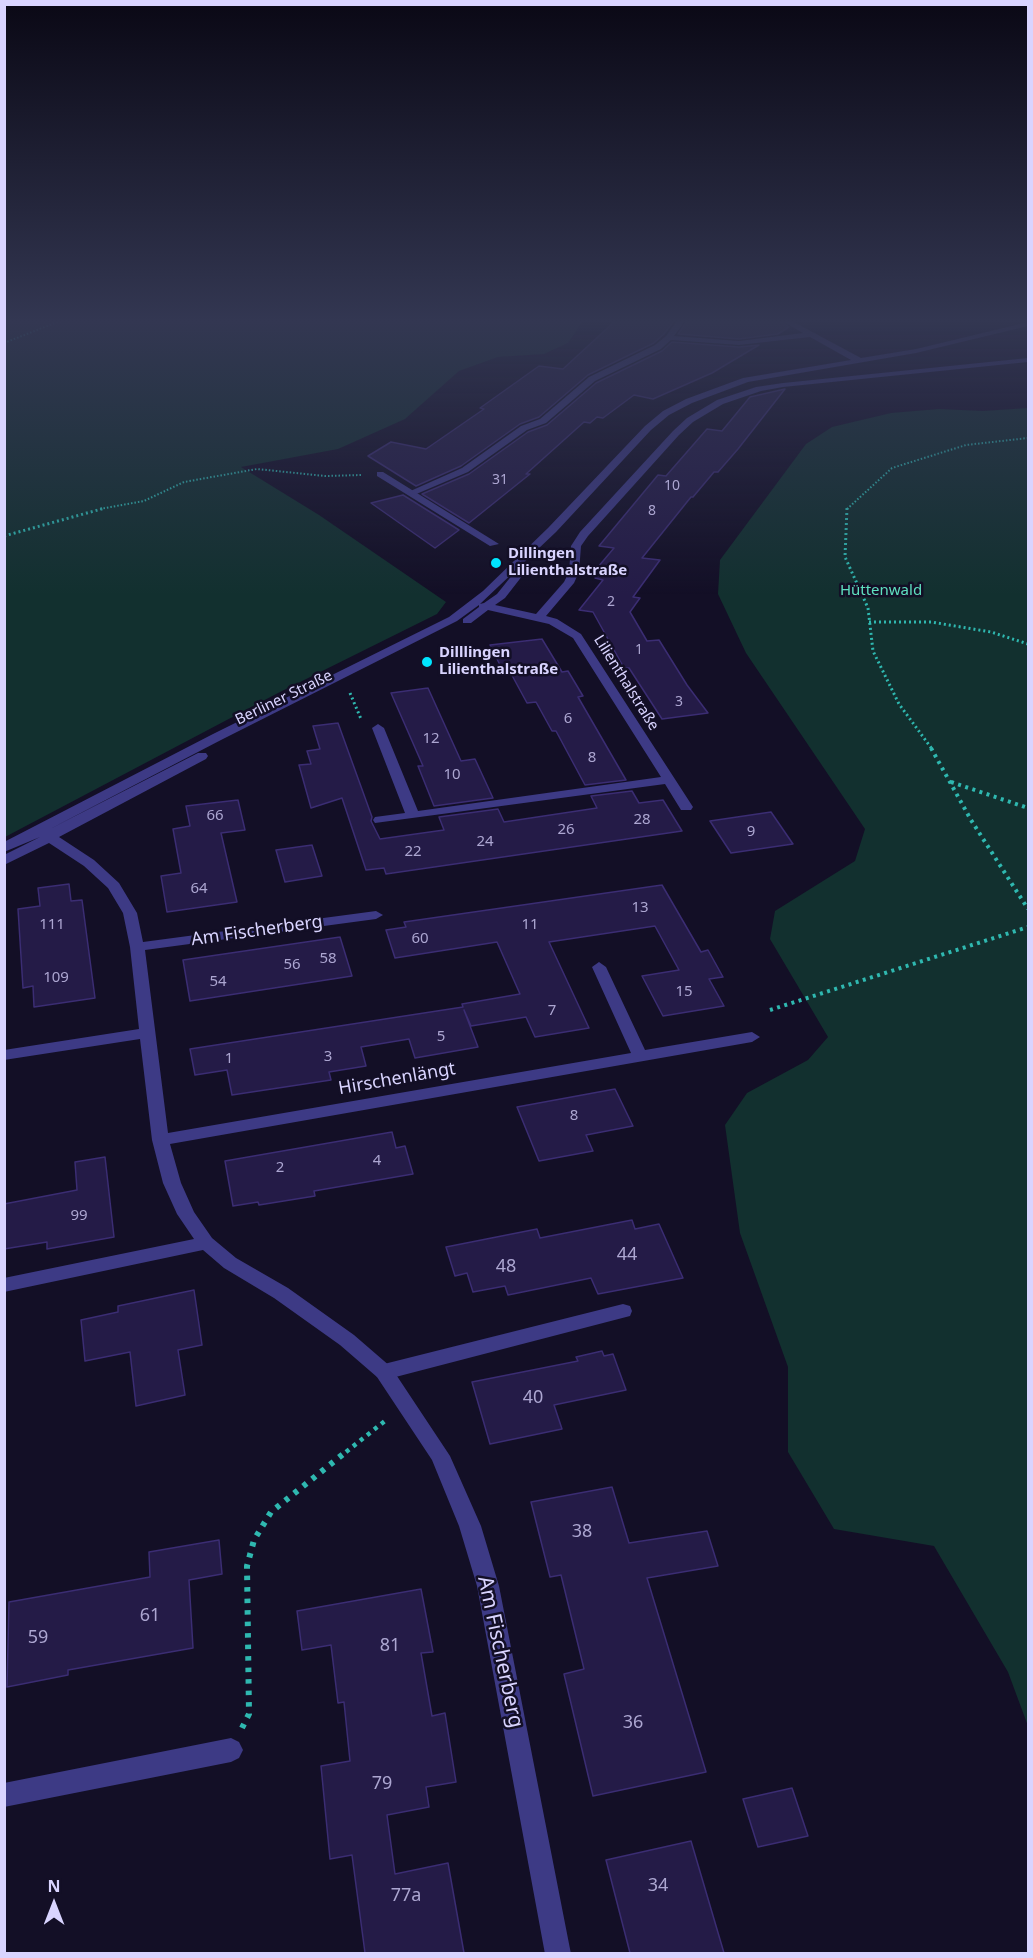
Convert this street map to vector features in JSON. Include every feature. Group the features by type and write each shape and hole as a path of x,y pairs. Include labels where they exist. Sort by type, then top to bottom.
{"street":[{"path":"411,493 465,470 524,428 543,421 553,412"},
{"name":"Berliner Straße","path":"4,861 44,833 217,737 426,634 474,604 552,530 648,428 667,412"},
{"path":"539,616 569,584 574,572 576,546 584,534 676,433 703,412"},
{"path":"380,474 494,544"},
{"name":"Berliner Straße","path":"4,848 44,833 437,638 487,608 501,596 552,530"},
{"name":"Lilienthalstraße","path":"474,604 539,616 562,624 577,636 686,807"},
{"path":"378,728 413,815"},
{"path":"380,820 667,780"},
{"name":"Am Fischerberg","path":"44,833 89,863 114,886 130,913 137,947 160,1140 172,1183 186,1214 206,1242 230,1263 281,1293 347,1340 384,1372 440,1456 470,1526 488,1586 558,1953"},
{"name":"Am Fischerberg","path":"137,947 376,915"},
{"path":"598,967 640,1056"},
{"path":"4,1055 147,1033"},
{"name":"Hirschenlängt","path":"160,1140 752,1037"},
{"path":"4,1285 206,1242"},
{"path":"384,1372 623,1311"},
{"path":"4,1795 231,1750"}],"path":[{"path":"1029,438 966,445 892,468 847,507 845,557 868,608 873,651 898,704 934,752 970,820 1029,909"},
{"path":"4,536 114,505 144,501 184,482 257,469 325,476 380,474"},
{"path":"869,622 932,622 991,632 1029,644"},
{"path":"344,685 364,724 378,728"},
{"path":"950,781 1029,808"},
{"path":"770,1010 1029,927"},
{"path":"231,1750 249,1714 247,1566 254,1540 271,1512 406,1405"}],"green space":[{"path":"5,412 412,412 405,419 338,449 241,467 319,515 446,602 437,614 278,693 5,837"},
{"name":"Hüttenwald","path":"1028,412 1028,1726 1008,1672 934,1546 834,1529 788,1452 788,1367 740,1233 725,1125 747,1093 808,1060 828,1037 770,939 775,911 855,861 865,829 746,653 718,594 720,560 806,444 832,427 891,413"}],"building":[{"path":"479,412 544,412 539,417 520,424 461,466 416,486 368,456 391,442 426,449"},
{"path":"562,412 611,412 603,418 597,417 590,423 584,422 526,474 530,474 469,523 422,494 469,474 528,432 547,425"},
{"path":"737,412 767,412 718,472 714,472 691,497 642,558 660,560 633,597 640,598 630,612 647,641 659,640 687,685 708,713 662,719 629,668 624,668 593,612 579,610 603,580 595,578 603,568 598,567 614,548 599,546 658,475 666,476 707,429 722,431"},
{"path":"403,495 459,530 435,548 371,503"},
{"path":"542,639 562,672 568,671 583,696 578,697 626,780 585,785 556,731 552,731 536,702 527,703 508,668 502,669 490,645"},
{"path":"428,688 461,761 475,759 493,798 434,806 418,766 423,766 391,693"},
{"path":"338,723 372,817 371,821 380,839 444,830 439,817 498,809 504,822 597,808 591,796 632,791 639,803 663,800 682,831 386,874 384,868 366,870 342,798 311,808 299,765 311,764 307,751 320,749 313,726"},
{"path":"238,800 245,830 221,833 237,902 167,912 161,876 181,873 173,829 190,826 186,806"},
{"path":"771,812 793,844 731,853 710,821"},
{"path":"312,845 322,876 285,882 276,850"},
{"path":"69,884 71,901 82,900 95,998 34,1007 33,986 23,988 18,909 40,906 38,888"},
{"path":"662,885 701,952 708,950 723,977 709,979 724,1006 663,1016 642,976 679,970 655,926 549,942 589,1028 535,1037 526,1017 471,1026 464,1010 478,1047 415,1058 409,1039 361,1047 366,1066 329,1072 331,1080 232,1095 227,1070 195,1075 190,1049 463,1007 462,1004 520,994 497,942 395,958 386,930 406,927 404,922"},
{"path":"340,937 352,976 190,1001 183,960"},
{"path":"615,1089 633,1126 586,1135 593,1151 539,1161 517,1107"},
{"path":"392,1132 396,1148 405,1146 413,1174 314,1191 315,1196 259,1205 258,1202 233,1206 225,1161"},
{"path":"105,1157 114,1237 47,1249 47,1242 4,1249 4,1204 77,1190 75,1162"},
{"path":"632,1220 635,1229 659,1224 683,1278 598,1294 591,1278 508,1295 505,1286 473,1292 467,1273 455,1276 446,1247 537,1229 540,1238"},
{"path":"194,1290 202,1345 178,1350 185,1395 136,1406 130,1352 85,1361 81,1320 118,1312 118,1306"},
{"path":"602,1351 604,1356 613,1354 626,1390 554,1405 562,1429 490,1444 472,1382 578,1361 576,1357"},
{"path":"612,1487 629,1543 707,1531 718,1566 647,1578 706,1772 593,1796 564,1674 584,1669 561,1575 550,1577 531,1502"},
{"path":"219,1540 222,1574 189,1580 193,1648 68,1670 68,1675 7,1687 9,1602 150,1577 149,1552"},
{"path":"421,1589 433,1652 421,1653 432,1716 445,1713 456,1782 426,1787 429,1807 387,1815 395,1874 448,1863 464,1953 365,1953 352,1855 330,1859 321,1766 350,1761 344,1702 338,1703 331,1645 302,1650 297,1611"},
{"path":"792,1788 808,1836 758,1847 743,1799"},
{"path":"691,1841 724,1953 630,1953 606,1860"}],"place":[{"name":"Dillingen Lilienthalstraße","path":"496,563"},
{"name":"Dilllingen Lilienthalstraße","path":"427,662"}]}
